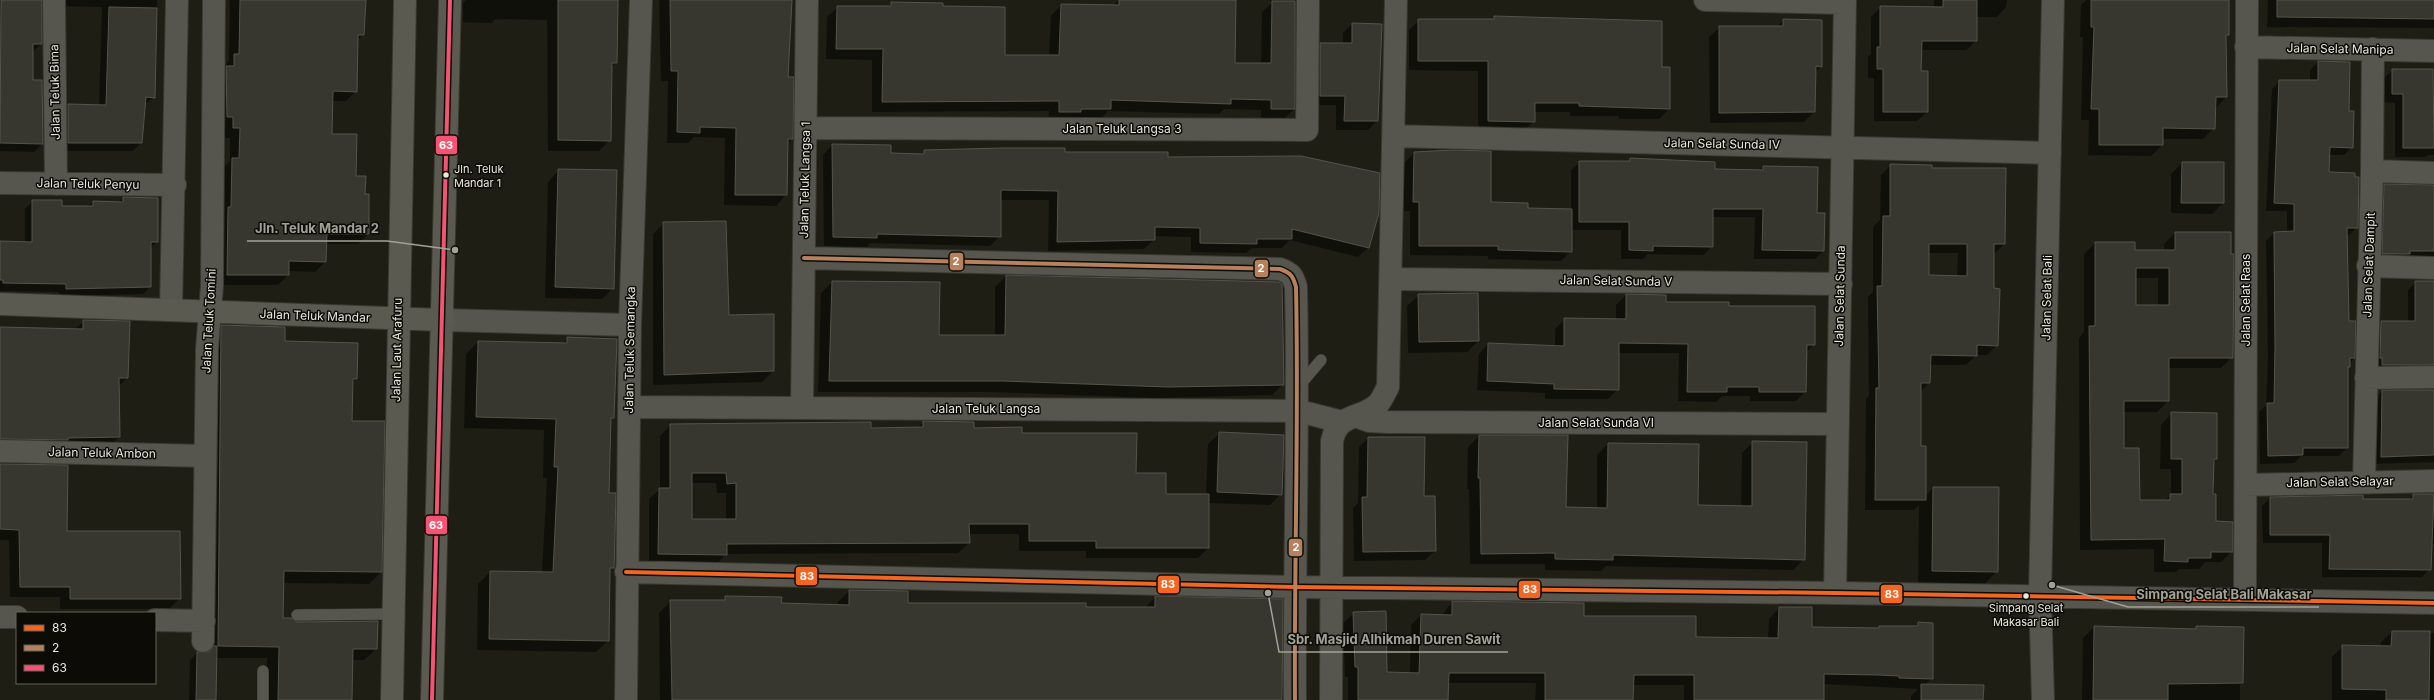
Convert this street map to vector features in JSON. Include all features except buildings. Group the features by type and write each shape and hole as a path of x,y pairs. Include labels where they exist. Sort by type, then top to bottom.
{"street":[{"name":"Jalan Teluk Bima","path":"54,0 56,184"},
{"path":"171,310 178,0"},
{"name":"Jalan Teluk Tomini","path":"156,620 204,631 205,456 210,312 214,0"},
{"name":"Jalan Laut Arafuru","path":"392,700 405,0"},
{"path":"432,700 443,320 450,0"},
{"name":"Jalan Teluk Semangka","path":"626,700 626,572 630,325 641,0"},
{"name":"Jalan Teluk Langsa 1","path":"802,408 807,0"},
{"name":"Jalan Teluk Langsa 3","path":"806,128 1307,130 1308,0"},
{"path":"1331,700 1330,587 1332,441 1334,430 1348,419 1378,404 1388,387 1396,0"},
{"path":"1705,0 1845,1"},
{"name":"Jalan Selat Bali","path":"2043,700 2040,596 2052,0"},
{"name":"Jalan Selat Raas","path":"2245,599 2247,0"},
{"name":"Jalan Selat Sunda","path":"1835,593 1845,1"},
{"name":"Jalan Selat Manipa","path":"2246,48 2434,50"},
{"name":"Jalan Selat Dampit","path":"2364,481 2368,266 2372,171 2373,49"},
{"name":"Jalan Selat Sunda IV","path":"1394,136 2050,153"},
{"path":"2372,171 2434,173"},
{"name":"Jalan Teluk Penyu","path":"0,183 175,185"},
{"path":"804,258 1280,269 1289,272 1294,277 1296,287 1299,411 1294,587 1295,700"},
{"path":"2368,266 2434,268"},
{"name":"Jalan Selat Sunda V","path":"1391,279 1841,284"},
{"name":"Jalan Teluk Mandar","path":"0,304 398,319 630,325"},
{"path":"2366,378 2434,377"},
{"name":"Jalan Teluk Langsa","path":"629,407 1299,411 1348,419"},
{"name":"Jalan Selat Sunda VI","path":"1348,419 1388,422 1838,424"},
{"name":"Jalan Teluk Ambon","path":"0,451 205,456"},
{"name":"Jalan Selat Selayar","path":"2246,485 2434,480"},
{"path":"626,572 1294,587 1835,593 2434,603"},
{"path":"0,617 16,618"}],"lane":[{"path":"1298,387 1321,360"},
{"path":"297,615 393,614"},
{"path":"263,671 263,700"}],"transit line":[{"name":"63","path":"432,700 450,0"},
{"name":"2","path":"804,258 1280,269 1287,272 1293,278 1296,287 1297,339 1295,700"},
{"name":"83","path":"626,572 1294,587 1835,593 2434,603"}],"place":[{"name":"Jln. Teluk Mandar 1","path":"446,175"},
{"name":"Jln. Teluk Mandar 2","path":"455,250"},
{"name":"Simpang Selat Bali Makasar","path":"2052,585"},
{"name":"Sbr. Masjid Alhikmah Duren Sawit","path":"1268,593"},
{"name":"Simpang Selat Makasar Bali","path":"2026,596"}]}
